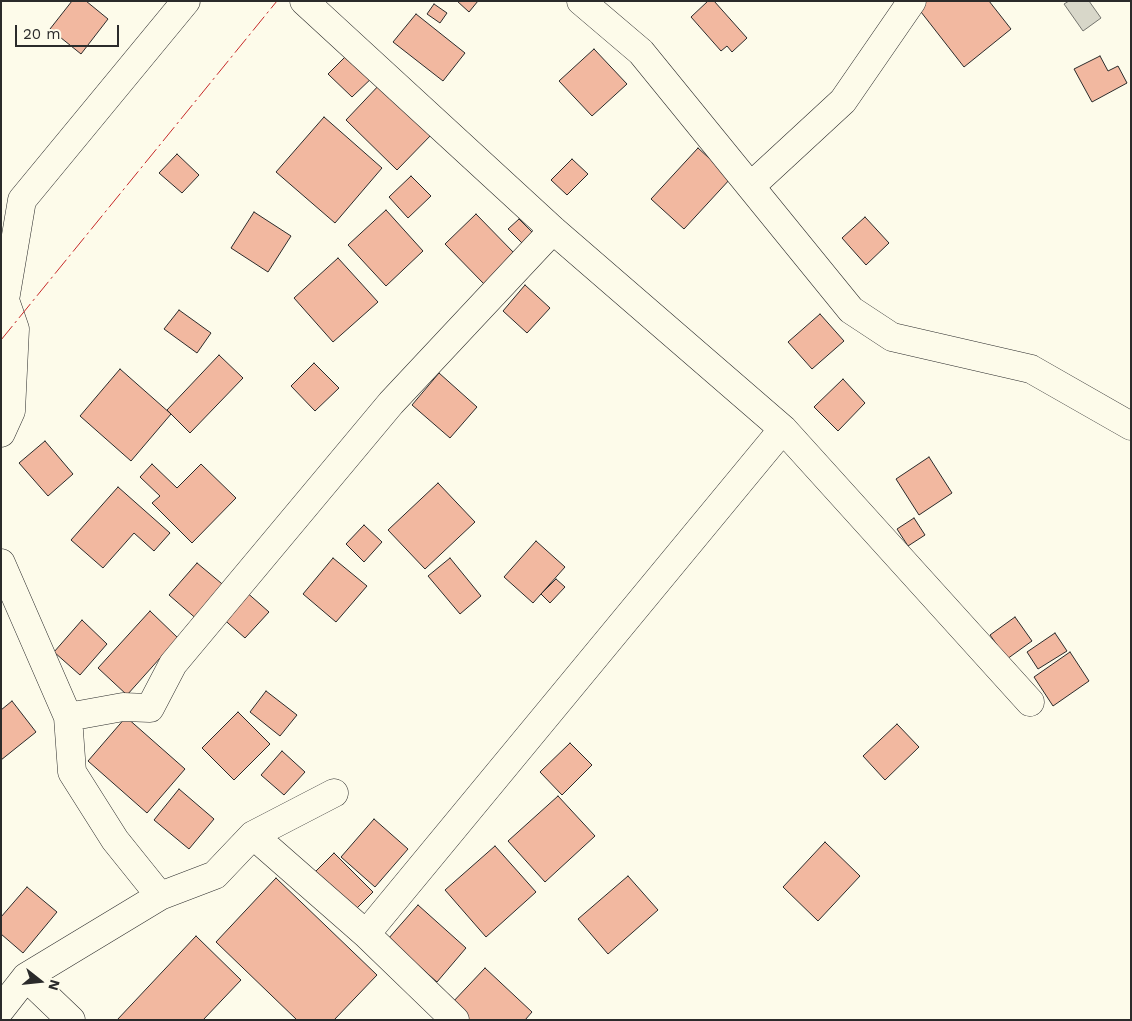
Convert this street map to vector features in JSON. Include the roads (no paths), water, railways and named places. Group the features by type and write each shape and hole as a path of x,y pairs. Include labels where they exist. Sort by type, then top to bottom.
{"street":[{"path":"1,433 11,411 15,329 3,301 22,200 186,1"},
{"path":"304,1 553,230 783,429 1030,702"},
{"path":"581,1 641,52 851,310 892,337 1031,369 1131,426"},
{"path":"751,186 843,101 912,1"},
{"path":"68,717 123,707 150,708 173,664 391,403 553,230"},
{"path":"366,934 783,429"},
{"path":"1,564 68,717 72,772 116,840 160,896"},
{"path":"1,1009 26,977 160,896 215,875 253,835 334,793"},
{"path":"253,835 366,934 455,1020"},
{"path":"26,977 71,1020"}]}
